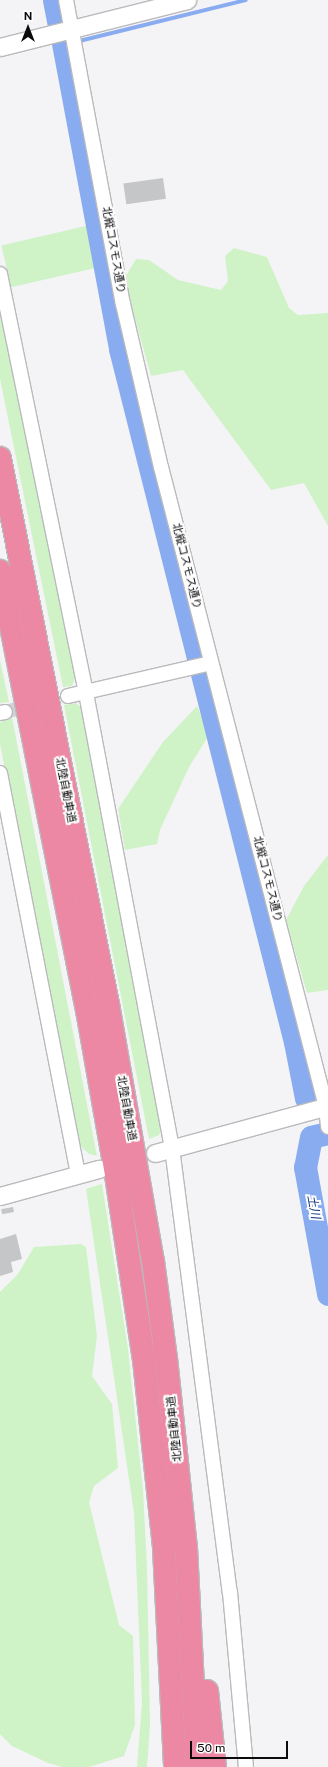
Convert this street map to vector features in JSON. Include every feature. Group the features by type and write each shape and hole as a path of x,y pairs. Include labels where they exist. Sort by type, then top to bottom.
{"highway":[{"name":"北陸自動車道","path":"0,458 108,1004 138,1169 166,1358 186,1548 197,1767"},
{"name":"北陸自動車道","path":"0,571 87,1010 116,1174 144,1360 164,1548 175,1767"},
{"path":"162,1767 164,1548"},
{"path":"186,1548 215,1767"}],"street":[{"name":"北縦コスモス通り","path":"66,0 123,304 161,467 327,1114"},
{"path":"0,47 73,31 188,0"},
{"path":"0,274 86,693 172,1148 230,1592 246,1767"},
{"path":"68,696 201,665"},
{"path":"0,773 78,1175"},
{"path":"155,1153 327,1114"},
{"path":"0,1196 99,1169"}],"green space":[{"path":"90,225 100,267 11,287 1,245"},
{"path":"234,248 267,257 289,308 298,315 328,313 328,526 304,483 271,490 183,370 151,376 124,279 136,259 149,260 178,280 221,290 228,281 225,256"},
{"path":"0,307 77,673 72,686 63,687 0,379"},
{"path":"0,660 9,702 0,703"},
{"path":"76,703 85,711 164,1120 159,1135 149,1139 64,705"},
{"path":"197,706 209,735 189,767 160,830 157,844 125,850 118,809 163,742"},
{"path":"12,717 97,1156 89,1154 77,1143 0,744 0,723 3,719"},
{"path":"328,855 328,990 307,993 286,920 304,886"},
{"path":"102,1184 128,1349 143,1490 147,1567 150,1724 147,1767 137,1767 142,1702 134,1513 86,1189"},
{"path":"81,1244 86,1247 97,1336 92,1376 112,1404 118,1468 94,1486 89,1502 119,1625 133,1636 135,1725 124,1756 89,1767 62,1767 48,1763 12,1746 0,1734 0,1292 18,1274 34,1247"}],"building":[{"path":"163,178 166,199 126,204 123,184"},
{"path":"13,1207 14,1212 2,1214 1,1209"},
{"path":"16,1234 22,1259 11,1262 13,1272 0,1276 0,1239"}],"waterway":[{"path":"54,0 59,25"},
{"path":"63,45 246,0"},
{"path":"62,38 120,349 295,1042 306,1098"},
{"name":"土川","path":"328,1133 311,1137 305,1167 328,1294"}],"tunnel":[{"path":"5,712 68,696"}]}
